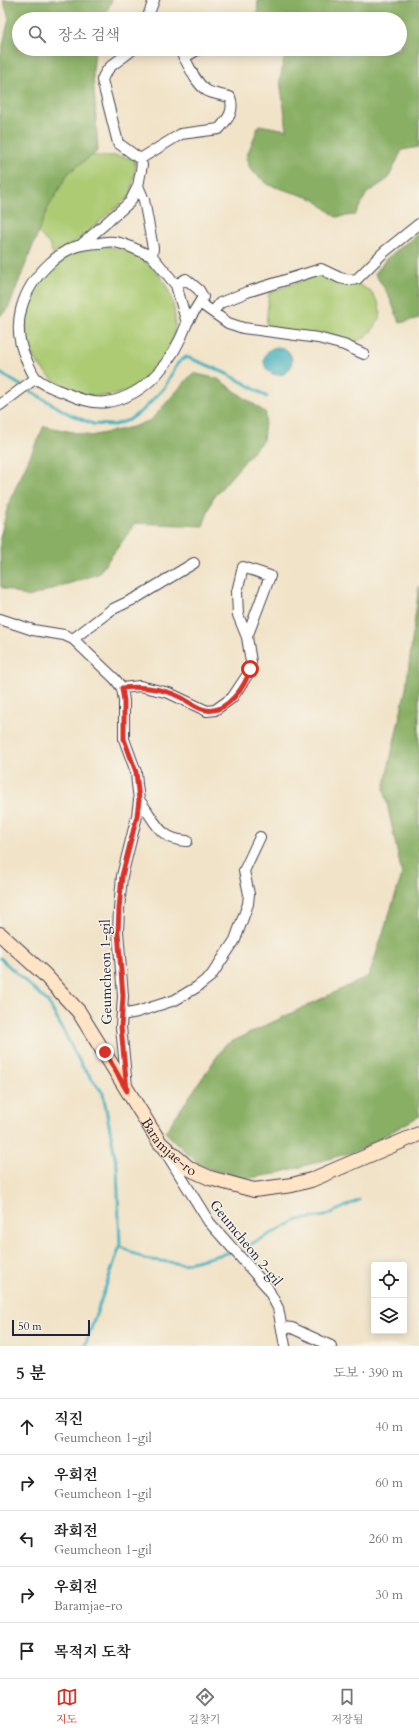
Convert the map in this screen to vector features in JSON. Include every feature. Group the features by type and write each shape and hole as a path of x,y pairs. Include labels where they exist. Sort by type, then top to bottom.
{"street":[{"path":"150,12 154,0"},
{"path":"82,244 130,202 138,186 142,165 140,159 138,156 118,143 102,80 104,72 124,56"},
{"path":"140,159 180,134 219,129 230,117 233,106 230,98 206,91 199,83 185,57"},
{"path":"138,186 144,200 153,248 152,256"},
{"path":"213,312 220,303 247,292 320,269 340,278 349,280 357,279 384,252 419,224"},
{"path":"176,285 186,279 199,290 203,297 200,304 186,323 176,347 153,379 121,398 105,402 85,399 33,380 18,334 21,306 29,289 43,270 62,252 82,244 115,242 152,256 176,285 186,323"},
{"path":"200,304 228,323 243,328 318,338 344,345 364,354"},
{"path":"0,405 33,380"},
{"path":"73,639 111,610 136,598 194,562"},
{"path":"0,618 33,630 64,635 73,639 110,673 122,688 140,686 169,693 197,707 207,710 215,710 232,698 248,674 251,662 247,637 238,615 237,592 243,567 270,576 247,637"},
{"name":"Geumcheon 1-gil","path":"122,688 124,701 124,739 136,772 139,800 137,816 122,876 118,932 123,996 121,1027 127,1091"},
{"path":"139,800 148,810 159,829 175,840 187,841"},
{"path":"122,1015 175,1000 197,987 211,976 235,940 248,904 249,894 244,871 260,837"},
{"name":"Baramjae-ro","path":"0,934 44,974 79,1012 160,1143 190,1169 210,1178 254,1190 292,1185 311,1180 419,1134"},
{"name":"Geumcheon 2-gil","path":"160,1143 209,1222 267,1287 278,1308 285,1346"},
{"path":"282,1326 292,1328 331,1346"}],"green space":[{"path":"3,0 112,0 106,12 12,12 12,56 94,56 93,73 98,151 68,173 47,210 8,309 0,316 0,59 9,18"},
{"path":"258,0 419,0 419,147 402,150 388,179 367,193 355,215 336,217 314,199 269,185 251,170 246,158 259,125 287,130 280,80 285,56 407,56 407,12 257,12"},
{"path":"91,156 117,156 134,159 136,168 130,196 75,242 53,254 49,244 38,232 47,209 68,173"},
{"path":"419,233 419,318 400,323 388,294 375,274 387,258"},
{"path":"100,246 129,252 153,268 169,292 175,321 169,350 153,374 129,390 100,396 71,390 47,374 31,350 25,321 31,292 47,268 71,252"},
{"path":"320,274 337,282 356,283 370,291 378,302 381,314 375,327 366,337 350,344 266,326 269,293"},
{"path":"193,373 218,379 266,413 263,440 213,498 203,526 136,523 98,574 28,597 1,587 0,538 9,502 44,426 91,436 133,427 151,420"},
{"path":"419,586 419,1116 360,1150 275,1174 244,1179 200,1166 165,1132 225,1045 369,976 402,875 384,788 406,688"}],"water":[{"path":"278,347 288,351 292,361 288,371 278,375 268,371 264,361 268,351"}],"waterway":[{"path":"0,373 69,414 93,424 114,425 129,420 143,410 164,388 178,363 186,357 228,374 267,397"},
{"path":"0,958 48,1002 82,1066 103,1093 117,1167 120,1246 85,1346"},
{"path":"245,1247 298,1220 325,1216 359,1200"},
{"path":"120,1246 144,1259 184,1264 231,1252"}],"route":[{"path":"105,1052 127,1091 121,1027 123,996 122,959 118,932 122,876 132,840 139,800 136,772 124,739 124,701 122,688 140,686 169,693 197,707 207,710 215,710 222,707 239,690 250,669"}]}
